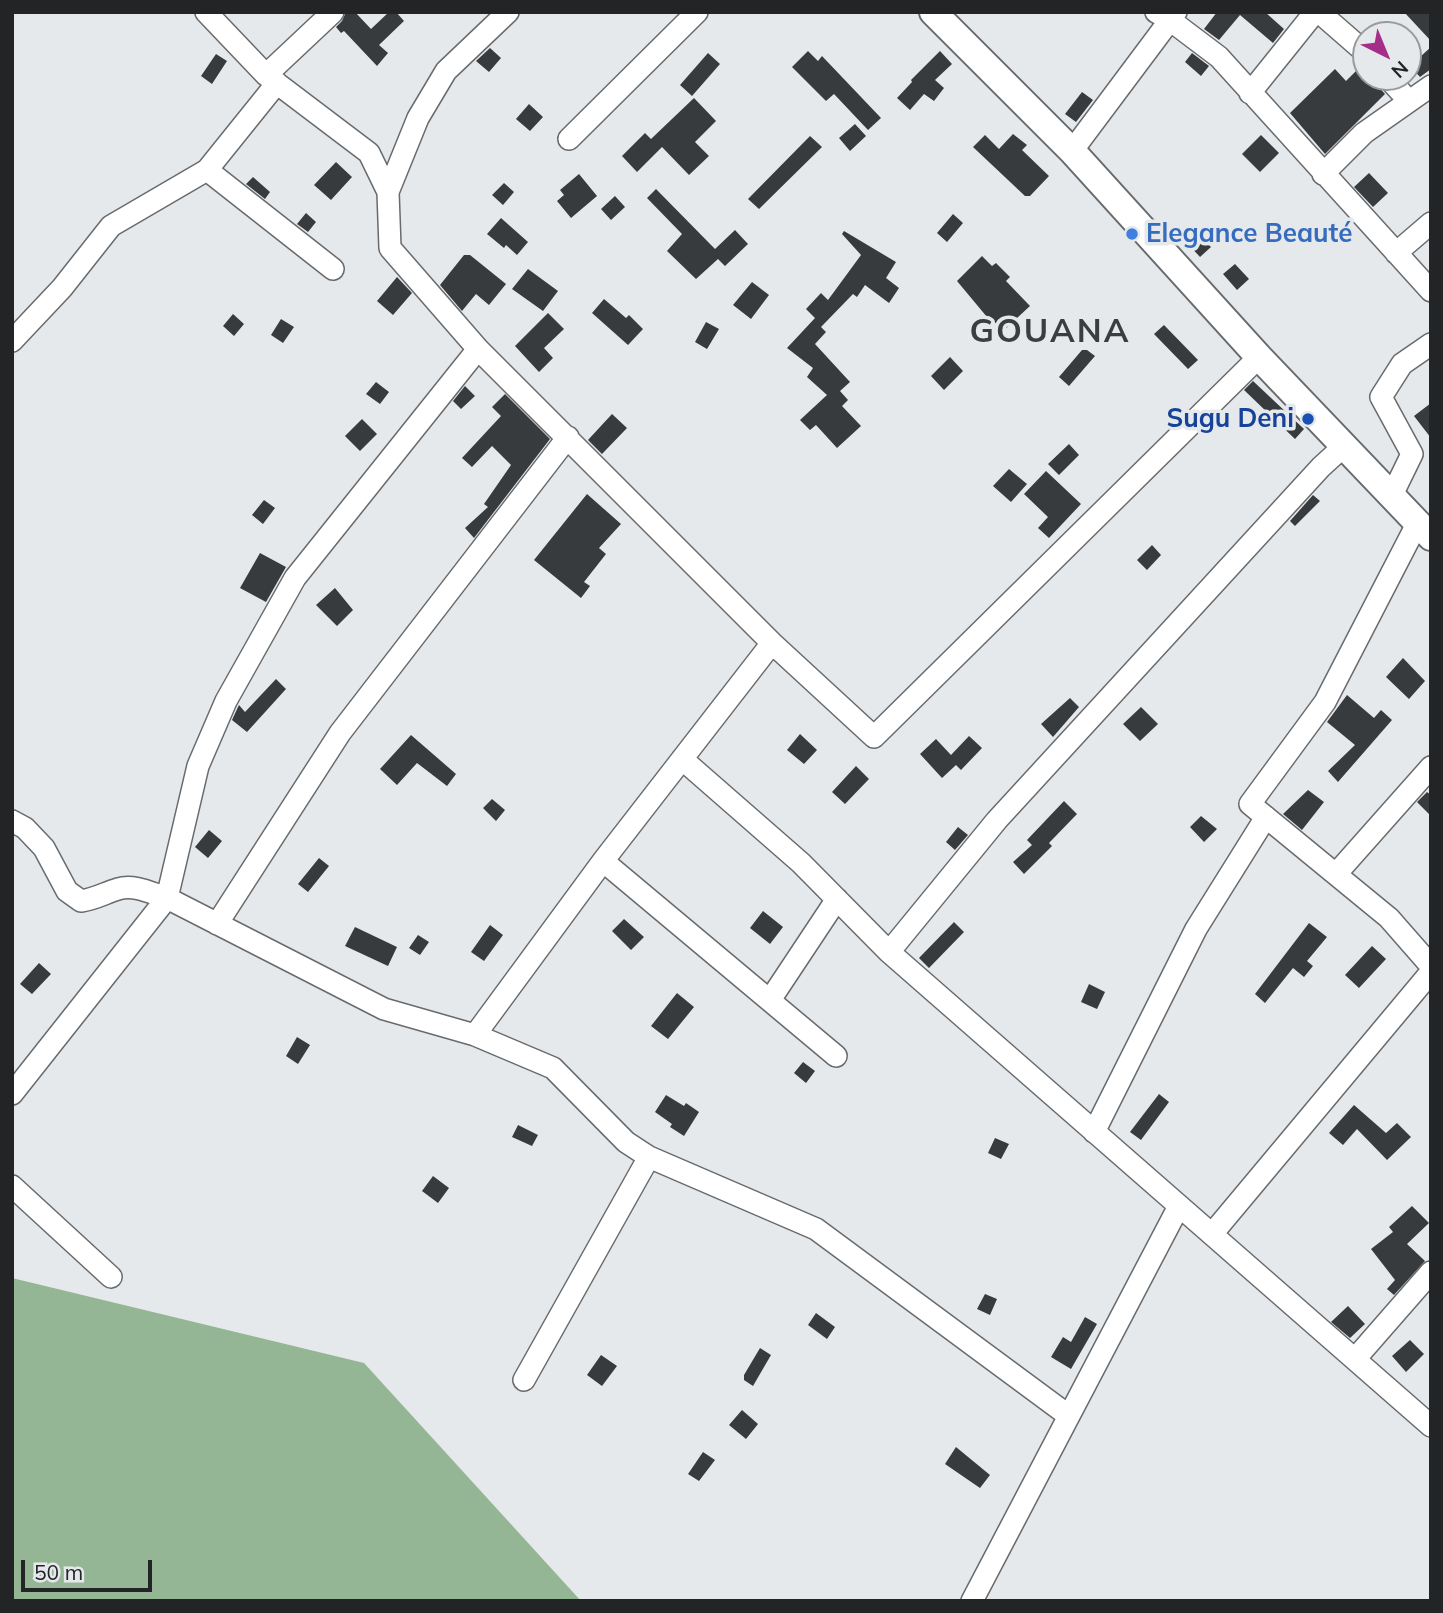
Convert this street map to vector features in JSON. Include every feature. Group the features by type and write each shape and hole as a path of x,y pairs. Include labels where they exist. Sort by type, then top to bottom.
{"street":[{"path":"206,12 272,79 369,153 388,192 390,248 478,349 772,643 874,737 1259,357"},
{"path":"12,341 62,288 111,226 207,170 272,79 333,12"},
{"path":"388,192 418,118 446,71 508,12"},
{"path":"569,139 697,12"},
{"path":"933,12 1072,151 1259,357 1424,529 1325,702 1250,804 1389,918 1431,965"},
{"path":"1250,93 1317,12 1352,41"},
{"path":"1072,151 1167,15 1219,57 1431,291"},
{"path":"1323,174 1364,133 1431,86"},
{"path":"1399,91 1409,102"},
{"path":"207,170 333,269"},
{"path":"1396,253 1431,223"},
{"path":"1392,495 1412,454 1381,397 1402,364 1431,344"},
{"path":"12,1094 167,898 198,766 226,701 295,578 478,349"},
{"path":"217,924 340,733 568,437"},
{"path":"889,952 997,820 1321,467 1344,446"},
{"path":"475,1035 603,861 772,643"},
{"path":"682,759 801,863 889,952 1431,1426"},
{"path":"1336,874 1431,767"},
{"path":"1094,1132 1196,929 1266,817"},
{"path":"12,821 24,828 44,848 67,891 81,901 94,899 120,888 139,888 167,898 384,1009 475,1035 553,1068 626,1142 649,1157 816,1229 1069,1416"},
{"path":"603,861 836,1056"},
{"path":"770,1000 837,900"},
{"path":"1212,1234 1431,972"},
{"path":"524,1380 649,1157"},
{"path":"12,1186 111,1277"},
{"path":"972,1601 1179,1206"},
{"path":"1355,1359 1431,1272"}],"green space":[{"path":"12,1278 364,1363 581,1601 12,1601"}],"building":[{"path":"346,12 355,12 371,29 389,12 396,12 404,21 379,45 388,53 377,66 344,31 341,33 336,27"},
{"path":"1217,12 1265,12 1284,29 1273,43 1240,15 1219,40 1204,29"},
{"path":"1404,12 1431,12 1431,41 1422,31 1422,21 1412,21"},
{"path":"1431,47 1431,69 1422,76 1422,55"},
{"path":"490,48 501,58 489,72 476,61"},
{"path":"808,51 818,61 822,56 881,118 868,130 834,94 826,101 792,67"},
{"path":"940,51 952,64 935,80 944,88 934,101 924,94 910,110 897,98"},
{"path":"708,53 720,64 692,96 680,85"},
{"path":"1192,53 1209,66 1201,76 1185,62"},
{"path":"216,54 227,61 212,84 201,76"},
{"path":"1335,69 1346,81 1352,75 1352,91 1382,91 1385,94 1325,154 1290,113"},
{"path":"1082,92 1093,100 1076,122 1065,114"},
{"path":"694,98 716,121 695,142 709,156 689,175 662,147 637,172 622,156 645,133 651,139"},
{"path":"529,104 543,117 530,131 516,119"},
{"path":"855,124 866,136 850,151 839,138"},
{"path":"1013,134 1027,145 1022,150 1049,176 1030,196 1025,196 973,147 985,135 999,149"},
{"path":"1261,135 1279,153 1260,172 1242,154"},
{"path":"810,136 822,147 759,209 748,199"},
{"path":"336,162 352,177 331,200 314,185"},
{"path":"1369,173 1388,193 1373,207 1354,187"},
{"path":"579,174 597,196 571,218 557,201 564,195 560,190"},
{"path":"253,177 270,192 265,199 246,184"},
{"path":"504,183 514,192 503,205 492,195"},
{"path":"656,189 715,249 735,230 748,244 725,266 718,259 696,279 667,251 682,234 647,198"},
{"path":"615,196 625,207 611,220 601,209"},
{"path":"306,213 316,222 308,232 297,224"},
{"path":"953,214 963,223 947,242 937,233"},
{"path":"501,218 528,242 517,255 487,234"},
{"path":"844,231 896,262 886,278 899,288 889,303 865,285 857,297 853,294 821,327 826,332 815,344 850,382 840,391 848,400 842,406 861,426 837,448 816,425 810,430 800,420 827,395 807,377 813,368 787,348 815,318 806,309 821,293 828,300 861,255 842,234"},
{"path":"1198,233 1211,247 1200,257 1187,243"},
{"path":"464,255 470,255 506,284 489,305 476,294 462,311 440,285"},
{"path":"982,256 992,266 996,263 1010,277 1006,281 1030,306 1003,331 987,317 957,281"},
{"path":"1235,264 1249,279 1237,290 1223,274"},
{"path":"528,269 558,291 543,311 512,289"},
{"path":"397,277 412,293 393,315 377,301"},
{"path":"752,282 769,295 751,319 733,305"},
{"path":"604,299 626,318 629,315 643,329 628,345 592,313"},
{"path":"548,313 564,329 544,348 553,358 539,372 515,346"},
{"path":"233,314 244,324 234,336 223,326"},
{"path":"281,319 294,327 283,343 271,335"},
{"path":"706,322 719,329 707,349 695,342"},
{"path":"1164,325 1198,360 1188,369 1154,334"},
{"path":"1082,350 1095,356 1069,386 1059,377"},
{"path":"950,357 963,371 944,390 931,376"},
{"path":"1253,381 1304,429 1295,439 1244,390"},
{"path":"376,382 389,392 380,404 366,394"},
{"path":"465,386 475,396 461,409 453,401"},
{"path":"505,394 550,439 474,538 465,528 488,507 484,504 511,465 492,446 472,467 462,458 501,416 492,407"},
{"path":"1431,403 1431,438 1414,416"},
{"path":"612,414 627,428 602,454 588,440"},
{"path":"362,419 377,434 360,451 345,436"},
{"path":"1069,444 1079,455 1059,475 1048,464"},
{"path":"1009,469 1027,484 1011,502 993,486"},
{"path":"1046,471 1081,504 1049,538 1038,528 1048,517 1024,494"},
{"path":"587,494 621,524 599,548 606,554 584,582 590,586 581,598 534,560"},
{"path":"1313,495 1320,501 1295,526 1290,521"},
{"path":"264,500 275,508 263,524 252,515"},
{"path":"1152,545 1161,555 1147,570 1137,560"},
{"path":"260,553 286,567 266,602 240,588"},
{"path":"335,588 353,610 337,626 316,605"},
{"path":"1403,658 1425,681 1409,699 1386,677"},
{"path":"276,679 286,689 247,732 232,720 239,705 245,712"},
{"path":"1347,695 1374,718 1381,710 1392,720 1338,782 1328,771 1355,745 1327,722"},
{"path":"1070,698 1079,707 1053,737 1041,724"},
{"path":"1141,707 1158,724 1140,741 1123,724"},
{"path":"800,734 817,750 804,764 787,750"},
{"path":"411,735 456,774 447,786 417,763 397,785 380,769"},
{"path":"969,736 982,748 961,770 956,765 942,778 920,754 936,739 951,755"},
{"path":"856,766 869,779 845,804 832,792"},
{"path":"1308,790 1324,802 1302,830 1283,814"},
{"path":"1427,792 1431,795 1431,816 1417,802"},
{"path":"492,799 505,810 496,821 483,808"},
{"path":"1064,801 1077,814 1049,843 1052,846 1024,874 1013,862 1032,845 1027,840"},
{"path":"1201,816 1217,829 1204,842 1190,827"},
{"path":"958,827 968,835 955,850 946,842"},
{"path":"209,830 222,841 208,858 195,847"},
{"path":"319,858 329,866 308,892 298,884"},
{"path":"763,911 783,927 770,944 750,928"},
{"path":"624,919 644,937 631,950 612,931"},
{"path":"954,922 964,932 929,968 919,958"},
{"path":"1309,923 1327,937 1307,961 1313,966 1304,977 1293,968 1265,1003 1255,994"},
{"path":"490,925 503,935 484,961 471,952"},
{"path":"355,927 397,947 388,966 345,946"},
{"path":"418,935 429,942 420,955 409,948"},
{"path":"1372,946 1386,959 1359,988 1345,975"},
{"path":"39,963 51,974 32,994 20,984"},
{"path":"1089,984 1105,992 1097,1009 1081,1002"},
{"path":"677,993 694,1007 668,1039 651,1026"},
{"path":"297,1037 310,1045 298,1064 286,1056"},
{"path":"803,1062 815,1071 806,1083 794,1073"},
{"path":"1159,1094 1169,1102 1141,1140 1130,1132"},
{"path":"666,1095 699,1112 684,1136 655,1112"},
{"path":"1354,1105 1386,1133 1397,1123 1411,1137 1387,1160 1357,1129 1343,1145 1329,1133"},
{"path":"518,1125 538,1135 532,1146 512,1137"},
{"path":"995,1138 1009,1144 1001,1159 988,1153"},
{"path":"433,1176 449,1188 438,1203 422,1191"},
{"path":"1412,1206 1429,1223 1407,1244 1425,1261 1394,1295 1387,1289 1395,1280 1371,1249 1393,1232 1389,1227"},
{"path":"985,1294 997,1299 990,1315 977,1309"},
{"path":"1348,1306 1365,1324 1350,1338 1331,1322"},
{"path":"816,1313 835,1327 827,1339 808,1325"},
{"path":"1085,1317 1097,1324 1071,1369 1051,1357 1063,1337 1071,1342"},
{"path":"1410,1340 1424,1354 1406,1372 1392,1356"},
{"path":"760,1348 771,1355 753,1386 744,1380 744,1375"},
{"path":"601,1355 617,1366 602,1386 587,1375"},
{"path":"742,1410 758,1424 746,1439 729,1425"},
{"path":"956,1447 990,1475 980,1488 945,1464"},
{"path":"703,1452 715,1460 699,1481 688,1474"}],"place":[{"name":"Elegance Beauté","path":"1132,234"},
{"name":"Sugu Deni","path":"1308,419"}],"district":[{"name":"GOUANA","path":"1050,332"}]}
